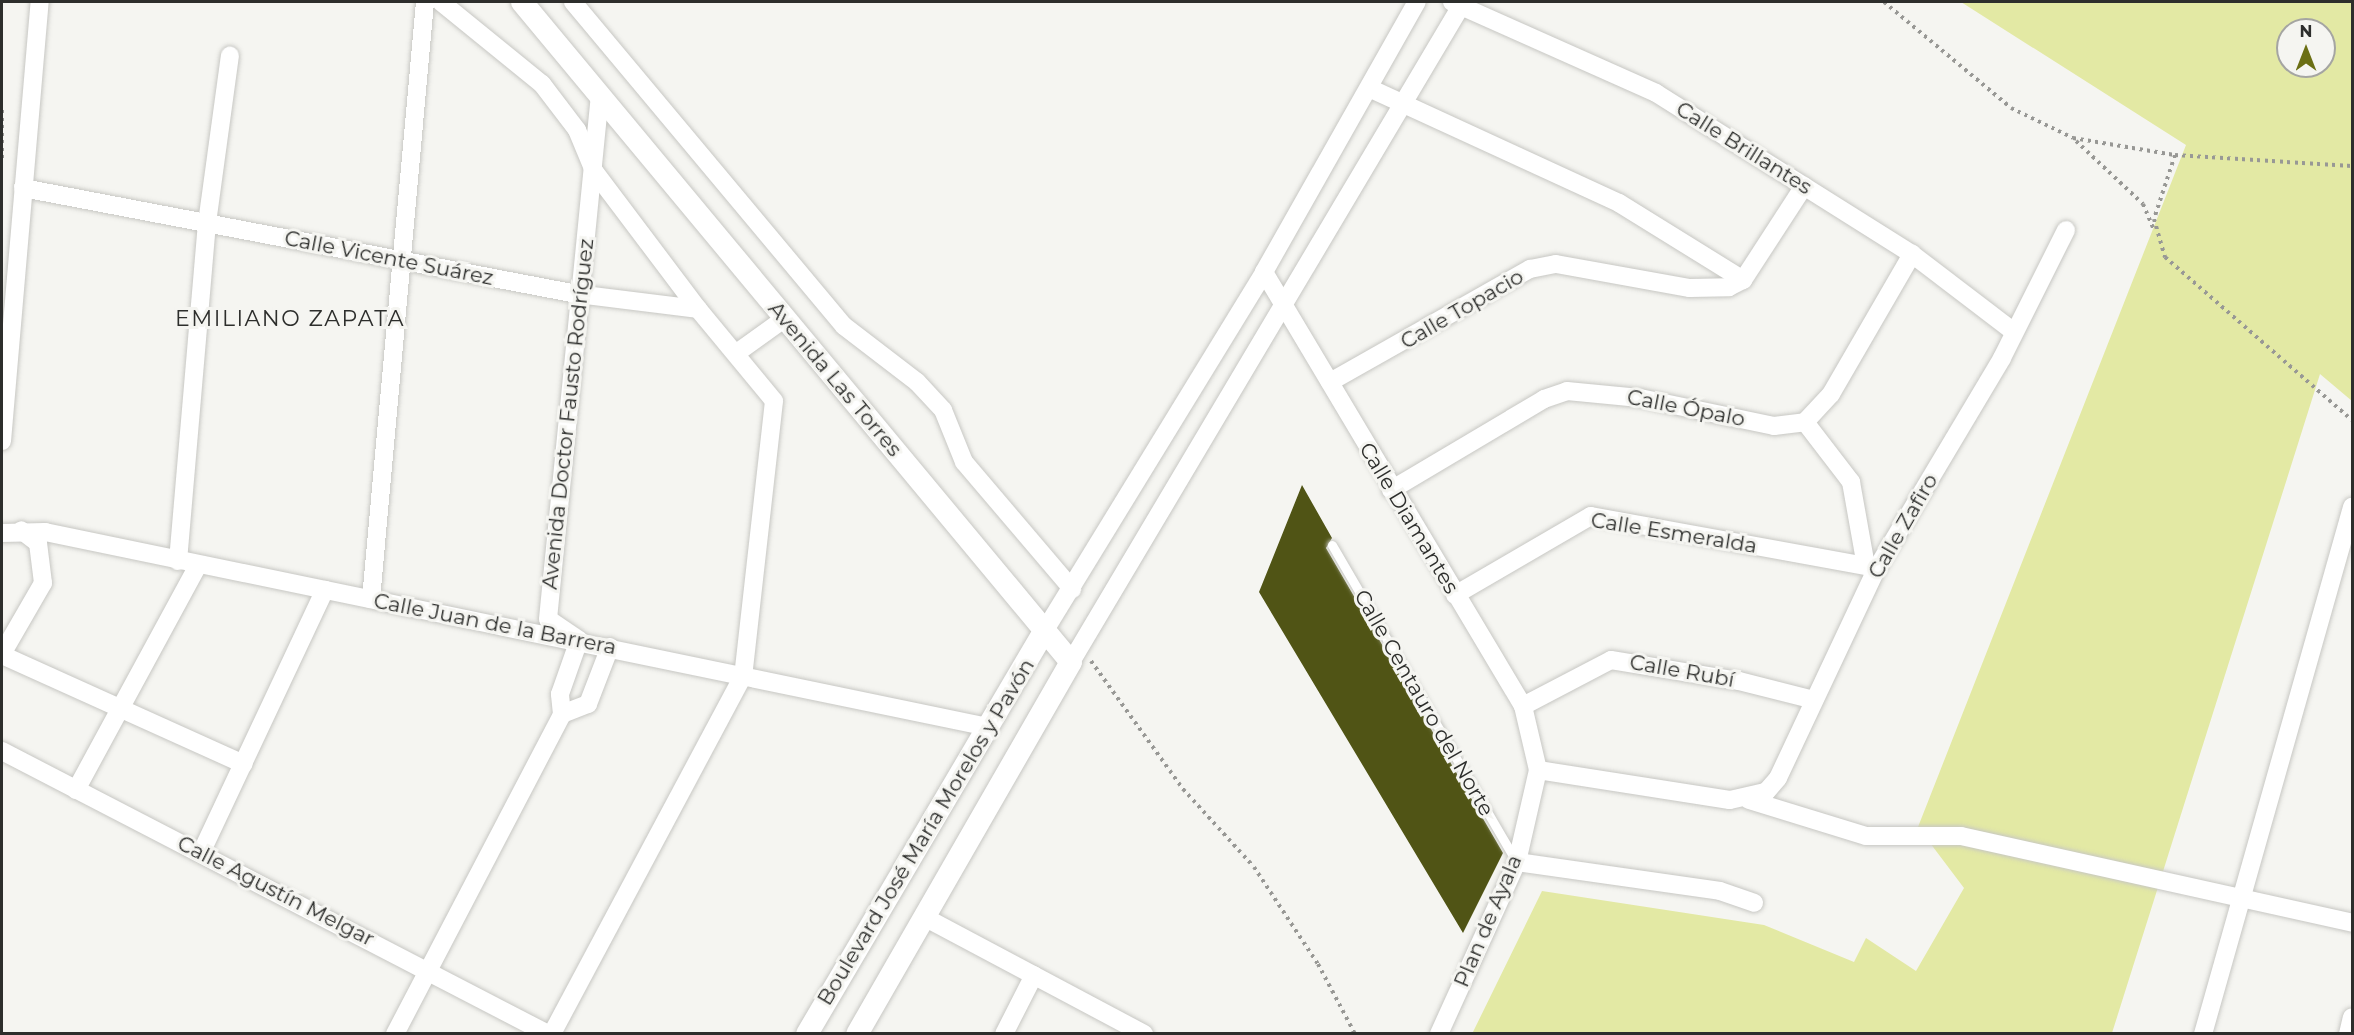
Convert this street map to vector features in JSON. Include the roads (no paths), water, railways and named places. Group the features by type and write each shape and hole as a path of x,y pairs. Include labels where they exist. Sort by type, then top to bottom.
{"street":[{"path":"2,441 40,2"},
{"path":"371,599 425,2"},
{"path":"441,2 542,84 577,130 594,171 698,309 738,352 774,401 743,676 550,1034"},
{"name":"Avenida Las Torres","path":"522,2 1044,630 1075,654"},
{"path":"573,2 844,326 917,382 943,410 964,462 1072,590"},
{"path":"1044,630 1072,590 1264,272 1417,2"},
{"path":"1075,654 1403,106 1456,4"},
{"name":"Calle Brillantes","path":"1456,4 1656,93 1912,254 2014,332"},
{"path":"178,561 207,223 230,56"},
{"path":"1369,88 1403,106 1619,204 1743,280 1804,186"},
{"name":"Avenida Doctor Fausto Rodríguez","path":"579,640 548,620 577,294 594,171 600,94"},
{"name":"Calle Vicente Suárez","path":"23,188 577,294 698,309"},
{"name":"Calle Zafiro","path":"1749,800 1778,778 1871,567 2014,332 2066,230"},
{"path":"1871,567 1851,482 1805,422 1831,394 1912,254"},
{"name":"Calle Topacio","path":"1330,382 1530,269 1556,264 1707,289 1743,280"},
{"name":"Calle Diamantes","path":"1264,272 1285,304 1391,490 1522,706 1538,770"},
{"path":"738,352 784,319"},
{"name":"Calle Ópalo","path":"1391,490 1544,399 1567,391 1640,398 1774,426 1805,422"},
{"path":"2203,1034 2352,507"},
{"name":"Calle Esmeralda","path":"1455,595 1591,516 1871,567"},
{"path":"21,530 38,543 43,583 2,654 243,764"},
{"name":"Calle Juan de la Barrera","path":"2,533 21,530 579,640 988,726"},
{"path":"76,790 198,565"},
{"path":"201,853 325,590"},
{"name":"Boulevard José María Morelos y Pavón","path":"807,1034 1044,630"},
{"path":"395,1034 427,968 562,714 560,694 579,640"},
{"path":"562,714 588,704 610,647"},
{"name":"Boulevard José María Morelos y Pavón","path":"857,1034 926,918 1075,654"},
{"name":"Calle Rubí","path":"1522,706 1611,660 1740,681 1814,700"},
{"name":"Calle Agustín Melgar","path":"2,751 427,968 550,1034"},
{"path":"1538,770 1730,800 1749,800 1866,836 1961,836 2352,922"},
{"name":"Plan de Ayala","path":"1439,1034 1517,862 1538,770"},
{"path":"1517,862 1720,891 1754,903"},
{"path":"926,918 1144,1034"},
{"path":"1004,1034 1034,975"},
{"path":"2348,1034 2352,1017"}],"lane":[{"name":"Calle Centauro del Norte","path":"1332,545 1517,862"}],"district":[{"name":"EMILIANO ZAPATA","path":"290,319"}]}
